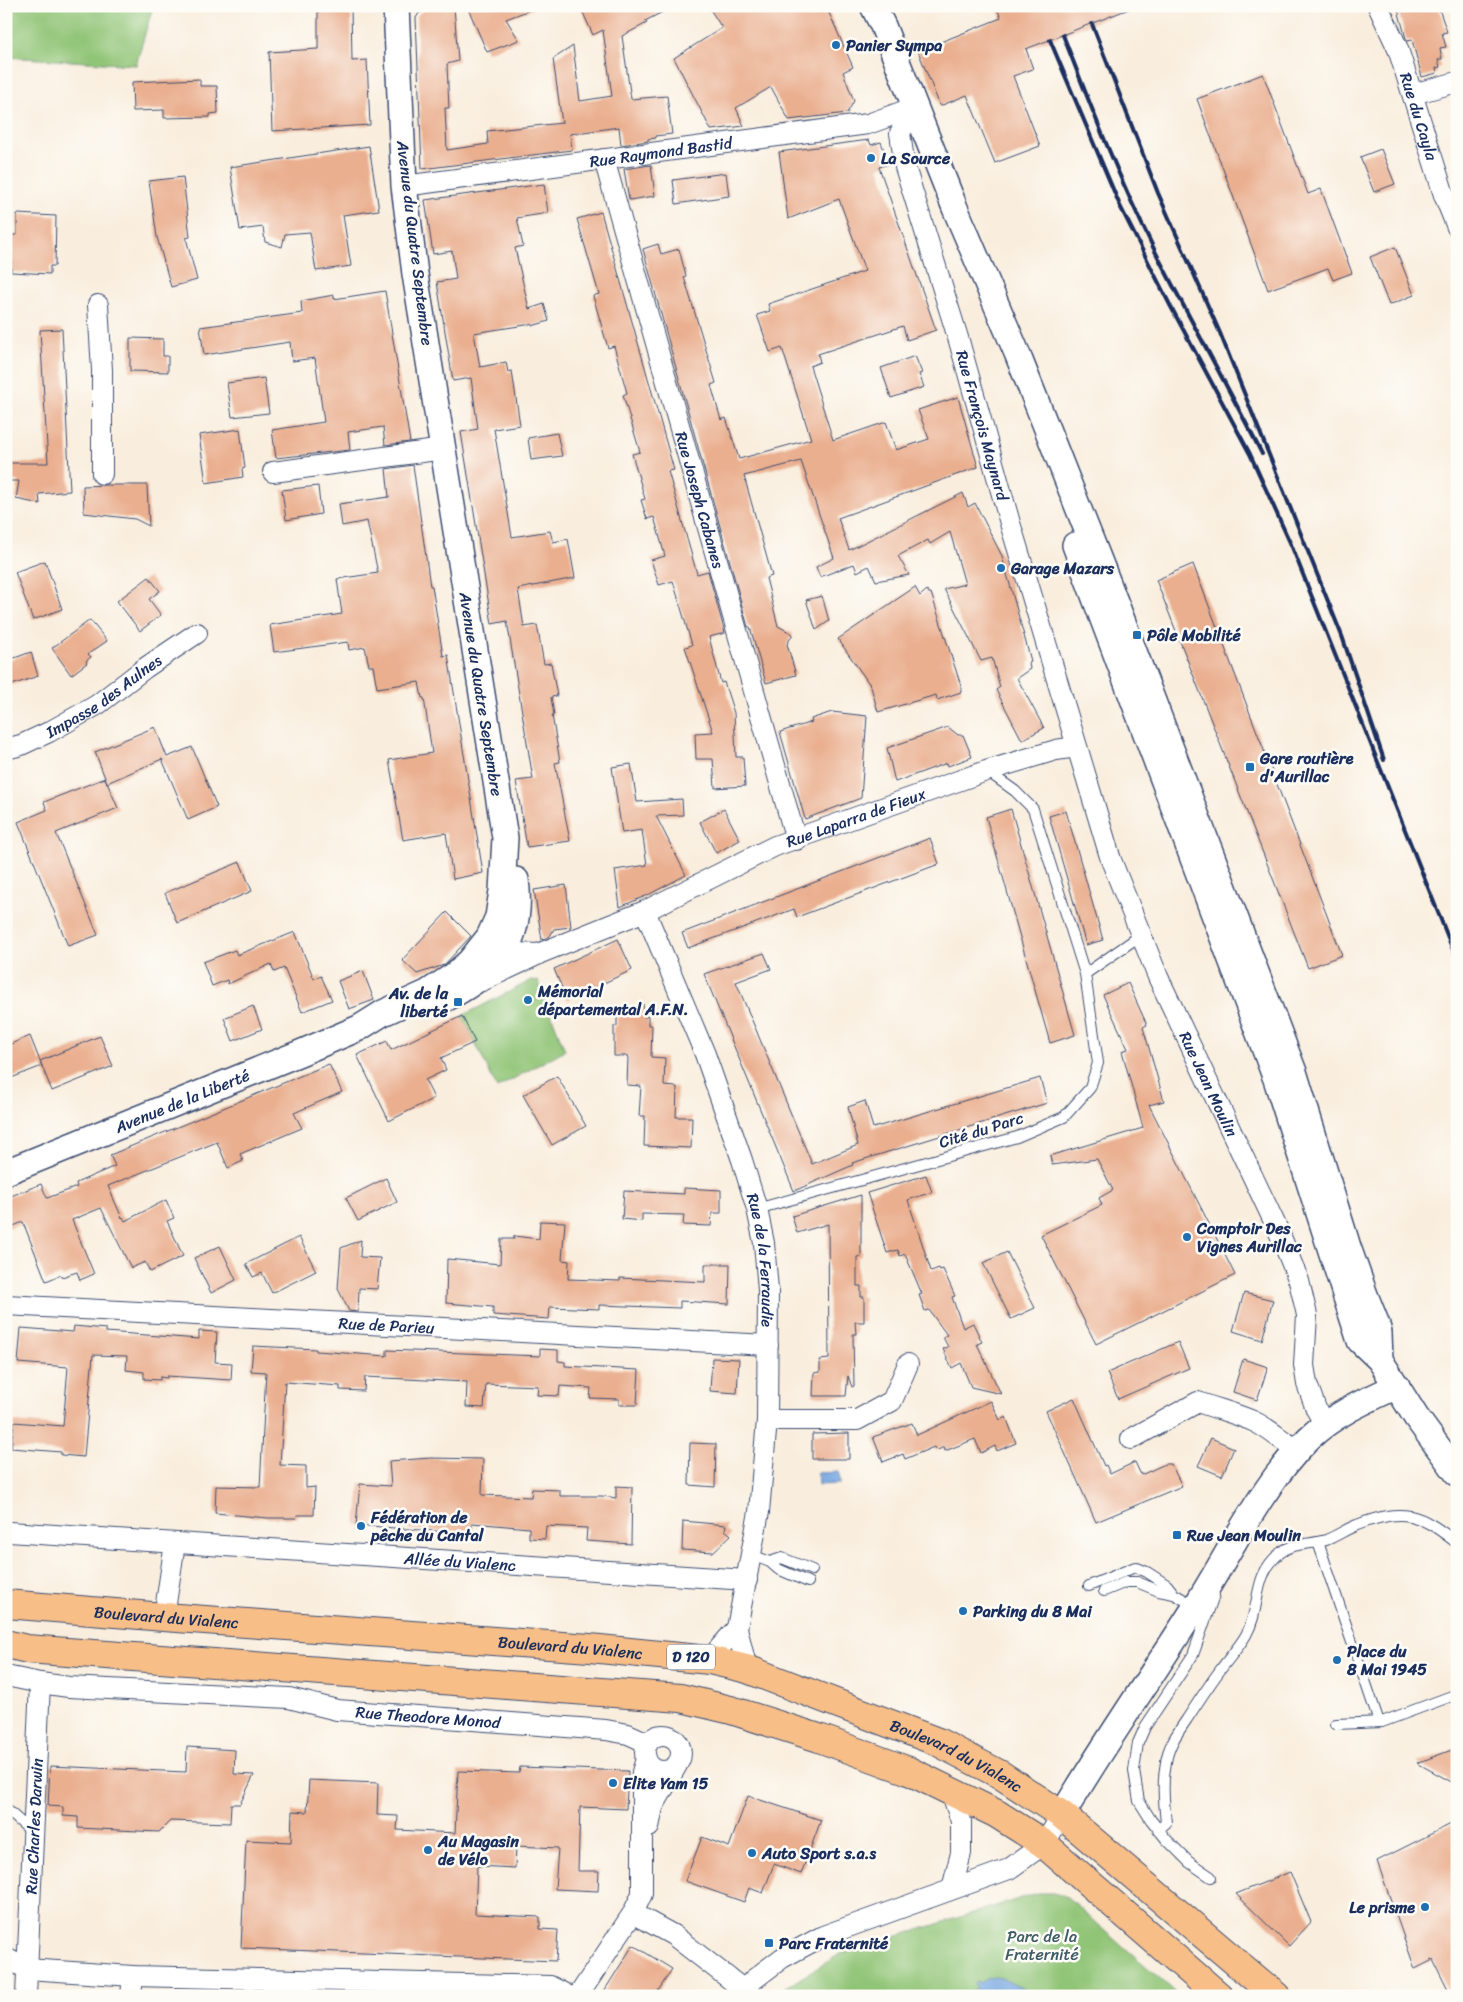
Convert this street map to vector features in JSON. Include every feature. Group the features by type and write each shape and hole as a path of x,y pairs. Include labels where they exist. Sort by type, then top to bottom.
{"main road":[{"name":"Boulevard du Vialenc","path":"6,1604 600,1649 709,1660 747,1669 938,1742 1001,1775 1062,1815 1276,1996"},
{"name":"Boulevard du Vialenc","path":"6,1644 28,1649 292,1676 681,1698 731,1710 819,1738 909,1771 997,1814 1044,1844 1219,1996"}],"street":[{"name":"Avenue du Quatre Septembre","path":"396,6 404,186 415,274 505,838 502,891 498,917 498,942"},
{"path":"873,6 955,208 1017,353 1108,584 1294,1072 1348,1246 1380,1333 1380,1360 1416,1417 1457,1473"},
{"name":"Rue du Cayla","path":"1378,6 1398,49 1444,195 1457,226"},
{"path":"1413,94 1457,82"},
{"name":"Rue Raymond Bastid","path":"404,186 919,118"},
{"name":"Rue François Maynard","path":"919,118 900,133 905,167 959,341 1076,747"},
{"name":"Rue Joseph Cabanes","path":"604,159 796,840"},
{"path":"98,306 102,370 102,474"},
{"path":"273,472 444,449"},
{"name":"Impasse des Aulnes","path":"6,749 21,745 49,732 98,705 145,668 197,633"},
{"name":"Rue Laparra de Fieux","path":"644,911 775,846 986,771 1056,750 1076,747"},
{"name":"Rue Jean Moulin","path":"1076,747 1111,860 1158,977 1279,1232 1298,1282 1307,1315 1304,1366 1307,1384 1316,1410 1325,1425"},
{"name":"Avenue de la Liberté","path":"359,1028 387,1024 415,1013 538,954 644,911"},
{"name":"Rue de la Ferraudie","path":"644,911 706,1054 742,1160 757,1210 764,1242 767,1280 768,1345 767,1420 759,1512 761,1558 747,1580 737,1628 747,1669"},
{"name":"Avenue de la Liberté","path":"498,942 517,952 538,954"},
{"name":"Avenue de la Liberté","path":"451,996 476,982 496,962 498,942"},
{"name":"Avenue de la Liberté","path":"6,1172 359,1028 383,1013 427,993 498,942"},
{"name":"Rue de Parieu","path":"6,1305 768,1345"},
{"path":"767,1420 857,1420 892,1401 908,1364"},
{"path":"633,1913 673,1936 742,1993 753,1980 782,1958 823,1936 1009,1869 1044,1844 1089,1768 1195,1606 1272,1482 1298,1450 1325,1425 1364,1402 1397,1386"},
{"path":"1131,1439 1198,1402 1254,1422 1270,1431 1284,1443 1298,1450"},
{"name":"Allée du Vialenc","path":"9,1532 747,1580"},
{"path":"164,1617 175,1543"},
{"name":"Rue de la Ferraudie","path":"709,1660 737,1628"},
{"name":"Rue Theodore Monod","path":"6,1676 40,1684 69,1687 289,1698 337,1710 606,1730 628,1734 647,1751"},
{"name":"Rue Theodore Monod","path":"207,1695 233,1688 280,1691 292,1676"},
{"name":"Rue Charles Darwin","path":"26,1996 40,1684"},
{"path":"578,1996 633,1913 642,1894 642,1772 647,1751 657,1736 663,1734 674,1738 681,1748 682,1754 653,1807 643,1864"},
{"path":"647,1751 652,1768 668,1771 677,1765"},
{"path":"951,1791 961,1821 961,1853 952,1889"},
{"path":"6,1958 27,1969 133,1976 550,1986 569,1996"},
{"path":"132,1996 133,1976"}],"lane":[{"name":"Cité du Parc","path":"757,1210 1017,1137 1064,1117 1090,1088 1098,1063 1085,974 1033,809 1015,791 986,771"},
{"path":"1085,974 1142,935"},
{"path":"1158,1830 1166,1823 1164,1803 1166,1762 1174,1738 1205,1690 1246,1636 1253,1619 1258,1586 1269,1565 1280,1552 1294,1545 1318,1542 1356,1525 1391,1514 1417,1516 1457,1543"},
{"path":"1318,1542 1379,1722"},
{"path":"1211,1877 1189,1862 1158,1830 1139,1801 1134,1771 1138,1743 1145,1727 1192,1655 1230,1551"},
{"path":"761,1558 782,1558 812,1570"},
{"path":"761,1558 778,1569 808,1582"},
{"path":"1089,1586 1135,1567 1147,1572 1167,1585 1174,1594"},
{"path":"1104,1591 1126,1582 1137,1582 1159,1591 1174,1594 1195,1606"},
{"path":"1336,1724 1379,1722 1457,1694"},
{"path":"6,1809 33,1834"}],"green space":[{"path":"6,6 153,6 136,65 6,57"},
{"path":"532,980 538,981 565,1050 497,1088 462,1016"},
{"name":"Parc de la Fraternité","path":"1038,1893 1053,1893 1067,1897 1180,1996 775,1996 783,1989 840,1954"}],"water":[{"path":"839,1472 840,1484 818,1485 817,1473"},
{"path":"994,1977 1001,1978 1037,1996 968,1996 977,1987 974,1984 976,1981 980,1983"}],"building":[{"path":"318,6 351,6 352,61 367,60 370,125 272,131 269,52 318,49"},
{"path":"431,6 454,6 458,61 447,64 449,108 445,108 447,150 488,144 487,131 562,123 553,59 573,46 580,101 612,96 603,30 593,35 580,6 674,6 622,36 631,99 667,96 672,134 655,136 656,138 648,139 648,141 621,145 619,127 570,134 572,150 422,169 416,18 419,13"},
{"path":"467,6 535,6 535,8 506,19 519,40 487,52"},
{"path":"708,6 826,6 853,67 843,72 854,101 847,113 789,120 771,87 736,108 744,126 711,130 674,58 722,28"},
{"path":"996,6 1134,7 1026,49 1033,69 1013,76 1040,146 995,163 967,95 940,106 918,51 1001,18"},
{"path":"1397,6 1438,6 1447,32 1442,33 1446,47 1440,48 1442,59 1438,60 1440,67 1436,68 1437,73 1422,77 1412,40 1407,41"},
{"path":"1263,74 1308,194 1321,189 1352,273 1333,280 1328,268 1268,290 1197,99"},
{"path":"200,79 200,86 217,86 218,113 210,114 210,117 164,118 164,110 133,111 132,82"},
{"path":"869,140 871,145 881,142 889,164 879,167 936,330 907,340 903,326 818,354 820,362 810,366 833,440 886,422 896,450 929,439 918,410 958,397 978,467 838,518 849,550 963,493 968,507 975,503 1002,556 1031,661 1029,662 1030,669 1017,678 1044,728 1022,740 996,690 1000,687 992,658 981,661 944,589 965,584 950,532 930,544 928,540 898,556 909,575 876,581 869,566 857,572 854,564 820,577 816,567 834,558 801,461 744,476 772,576 766,578 778,626 793,634 787,644 796,675 766,683 750,627 748,627 643,249 658,244 661,254 679,249 686,276 684,277 716,383 711,385 721,420 726,418 739,459 811,439 782,348 770,352 757,315 770,311 768,304 865,271 839,199 788,219 779,152"},
{"path":"369,146 379,210 343,215 351,266 316,271 310,232 285,234 282,247 265,242 263,227 240,230 230,167"},
{"path":"1381,149 1395,184 1374,192 1360,157"},
{"path":"651,165 655,196 629,200 624,169"},
{"path":"726,173 729,196 676,204 673,180"},
{"path":"183,177 190,237 186,238 197,280 171,287 157,237 149,181"},
{"path":"544,184 548,213 517,218 523,246 515,248 529,309 544,304 549,321 532,326 532,324 474,333 480,367 506,362 508,372 512,371 520,425 494,429 512,537 550,531 553,542 568,539 575,578 518,589 524,627 537,625 544,664 551,663 557,696 551,697 554,715 552,715 560,762 555,763 570,841 527,847 516,781 533,779 507,621 492,624 461,432 478,429 471,378 453,381 437,282 456,279 452,251 433,254 425,200"},
{"path":"601,212 674,470 668,471 697,574 708,571 725,633 709,637 721,683 724,682 734,713 736,757 743,757 745,786 715,788 713,759 696,759 695,733 713,732 685,647 692,645 673,581 659,585 651,560 665,556 654,517 647,519 641,500 645,499 632,454 640,452 623,395 627,393 614,346 608,348 593,296 599,294 577,219"},
{"path":"17,214 56,216 55,266 50,266 50,274 11,272 12,254 6,254 6,235 17,235"},
{"path":"1395,247 1414,295 1389,305 1370,257"},
{"path":"385,291 410,442 385,445 383,427 348,432 350,450 276,458 272,430 324,422 315,358 292,361 290,342 204,355 200,327 302,313 301,301 334,295 334,299"},
{"path":"62,329 70,491 39,494 40,504 16,499 19,481 6,481 6,463 48,463 40,330"},
{"path":"130,338 163,339 163,356 168,356 168,372 130,371"},
{"path":"915,356 922,373 919,374 924,387 891,398 881,368"},
{"path":"264,378 269,413 232,417 227,383"},
{"path":"240,429 245,468 242,469 243,477 206,483 199,435"},
{"path":"557,433 562,456 531,460 528,438"},
{"path":"413,465 430,586 432,586 443,656 448,655 483,873 453,879 446,833 403,840 389,760 432,753 424,698 422,698 419,682 377,688 373,666 369,666 365,647 349,650 348,642 274,652 270,625 342,614 337,579 378,573 367,521 342,526 339,504 389,497 386,469"},
{"path":"147,485 149,526 135,519 84,513 83,486"},
{"path":"318,486 321,514 286,520 282,490"},
{"path":"45,561 62,609 33,620 15,572"},
{"path":"1193,564 1342,955 1308,968 1156,580"},
{"path":"149,577 160,591 149,599 161,615 140,631 117,601"},
{"path":"915,587 920,596 927,590 931,593 961,686 961,692 937,700 936,695 878,712 870,683 870,685 838,639"},
{"path":"822,596 829,621 816,630 806,600"},
{"path":"90,620 107,641 88,654 91,657 86,661 87,663 71,675 52,648"},
{"path":"31,652 38,676 6,687 6,661"},
{"path":"832,712 867,716 861,798 805,819 780,732 812,722 811,719"},
{"path":"155,727 167,757 192,747 217,807 188,820 162,759 107,783 95,752"},
{"path":"948,727 958,735 963,735 972,757 948,766 947,763 895,782 887,748"},
{"path":"631,764 637,802 682,799 683,815 656,816 686,875 620,907 615,870 647,865 642,830 622,833 612,767"},
{"path":"105,778 118,808 56,833 98,935 68,946 18,822 47,810 44,802"},
{"path":"724,809 740,840 716,853 700,822"},
{"path":"1011,809 1075,1035 1050,1043 986,817"},
{"path":"1066,811 1103,940 1086,945 1049,816"},
{"path":"930,838 939,864 797,917 794,909 688,948 682,933"},
{"path":"240,862 252,891 177,923 165,893"},
{"path":"566,885 571,927 554,929 550,936 542,940 534,890"},
{"path":"447,912 471,936 444,965 417,974 402,960"},
{"path":"295,932 314,979 321,976 332,1000 302,1012 284,968 274,972 271,964 228,984 227,980 212,986 203,962 235,950 237,955"},
{"path":"618,939 632,970 567,1000 554,969"},
{"path":"764,953 771,969 736,982 812,1164 858,1145 848,1107 865,1101 873,1128 1040,1078 1047,1103 852,1163 853,1165 794,1191 704,974"},
{"path":"363,971 374,1000 349,1009 338,981"},
{"path":"1128,983 1147,1025 1143,1027 1164,1101 1149,1105 1235,1275 1096,1344 1041,1235 1102,1205 1099,1198 1113,1190 1097,1159 1052,1165 1050,1156 1143,1128 1122,1051 1128,1049 1103,995"},
{"path":"643,1004 644,1017 648,1016 648,1025 652,1025 651,1057 665,1058 664,1086 677,1087 676,1117 692,1117 691,1148 644,1146 645,1116 639,1116 641,1086 627,1085 628,1056 614,1056 614,1026 617,1026 617,1015"},
{"path":"253,1006 262,1029 233,1041 224,1018"},
{"path":"462,1016 475,1042 441,1058 446,1070 425,1080 434,1098 389,1121 357,1055 387,1041 391,1050"},
{"path":"30,1036 42,1066 6,1080 6,1046"},
{"path":"100,1036 113,1066 52,1091 40,1061"},
{"path":"329,1064 342,1092 294,1113 302,1128 240,1154 243,1161 228,1168 217,1142 108,1186 125,1221 166,1200 174,1218 167,1221 183,1256 150,1272 145,1262 131,1268 101,1208 72,1220 94,1274 80,1280 77,1272 62,1277 61,1275 46,1281 23,1222 6,1229 6,1198 41,1184 47,1198 77,1187 76,1183 115,1166 110,1155"},
{"path":"557,1076 586,1126 552,1145 523,1095"},
{"path":"926,1175 932,1192 908,1200 931,1271 939,1268 940,1270 943,1269 955,1296 952,1297 963,1328 973,1323 982,1342 977,1344 1001,1394 971,1387 961,1363 952,1368 943,1349 948,1347 943,1337 947,1335 929,1310 925,1311 919,1295 922,1294 905,1254 900,1256 898,1250 887,1253 867,1193"},
{"path":"386,1178 397,1202 358,1221 346,1198"},
{"path":"684,1188 721,1190 721,1213 712,1213 711,1226 683,1225 684,1215 642,1214 642,1221 622,1219 624,1191 684,1194"},
{"path":"861,1195 861,1256 857,1257 857,1286 861,1286 861,1297 864,1297 864,1322 855,1322 856,1334 853,1334 854,1386 852,1387 848,1376 846,1396 813,1396 814,1373 820,1372 820,1360 829,1359 828,1224 797,1233 792,1216"},
{"path":"540,1221 565,1222 562,1260 569,1261 568,1279 620,1281 620,1278 705,1282 705,1264 730,1264 729,1304 680,1301 680,1308 599,1305 599,1309 550,1307 549,1319 493,1315 493,1307 446,1303 447,1259 500,1264 501,1239 514,1239 514,1236 539,1239"},
{"path":"299,1237 316,1271 272,1293 262,1273 253,1277 246,1264"},
{"path":"361,1240 360,1257 380,1258 377,1289 359,1288 358,1312 349,1311 338,1289 341,1248"},
{"path":"220,1246 236,1280 211,1293 194,1258"},
{"path":"1007,1252 1035,1308 1011,1319 983,1263"},
{"path":"1244,1293 1273,1300 1262,1340 1233,1331"},
{"path":"74,1326 106,1329 106,1332 199,1339 199,1331 217,1332 215,1362 232,1363 231,1380 167,1376 167,1378 160,1377 160,1380 144,1379 144,1372 126,1370 127,1356 93,1355 84,1457 61,1455 61,1452 11,1448 14,1422 63,1426 68,1367 18,1363 21,1328 73,1332"},
{"path":"1178,1342 1189,1368 1118,1399 1107,1373"},
{"path":"253,1346 316,1349 316,1351 387,1356 387,1350 540,1356 540,1349 558,1350 558,1361 565,1362 565,1366 639,1370 637,1405 619,1405 619,1399 590,1398 591,1388 560,1386 559,1396 537,1395 538,1386 486,1384 484,1408 466,1407 467,1382 365,1377 364,1391 340,1390 340,1386 285,1382 280,1465 306,1466 306,1488 315,1487 314,1515 297,1515 296,1518 268,1518 215,1513 216,1486 260,1487 266,1372 251,1371"},
{"path":"712,1358 739,1359 737,1393 710,1391"},
{"path":"1243,1359 1268,1367 1257,1400 1233,1392"},
{"path":"1074,1398 1104,1466 1106,1465 1110,1474 1135,1462 1141,1475 1165,1464 1171,1464 1182,1486 1096,1522 1046,1411"},
{"path":"991,1401 1000,1420 1006,1417 1016,1443 997,1451 995,1446 981,1453 975,1439 945,1451 944,1447 936,1451 934,1447 905,1459 903,1454 883,1462 873,1437 912,1423 917,1435"},
{"path":"849,1433 849,1459 812,1459 812,1434"},
{"path":"1211,1438 1234,1448 1222,1476 1198,1466"},
{"path":"690,1443 716,1444 715,1487 689,1485"},
{"path":"431,1458 483,1459 482,1495 531,1497 532,1489 560,1490 560,1496 616,1498 616,1486 632,1487 631,1544 586,1541 587,1528 546,1526 545,1539 529,1538 529,1528 472,1523 472,1534 356,1525 360,1484 391,1486 389,1461"},
{"path":"683,1521 726,1525 725,1530 731,1535 713,1552 682,1550"},
{"path":"187,1747 235,1750 234,1774 254,1775 240,1804 231,1804 230,1823 170,1821 159,1832 78,1828 78,1817 63,1816 63,1807 48,1806 50,1766 186,1772"},
{"path":"1457,1748 1457,1785 1417,1763"},
{"path":"520,1767 628,1771 626,1809 580,1807 578,1871 599,1871 598,1891 555,1889 558,1848 516,1846 515,1868 477,1866 475,1914 540,1917 540,1929 558,1930 556,1961 241,1948 246,1840 291,1842 292,1811 307,1812 309,1780 378,1783 377,1815 398,1816 397,1830 455,1833 458,1771 519,1773"},
{"name":"Auto Sport s.a.s","path":"748,1796 821,1820 801,1874 774,1864 763,1893 749,1888 744,1902 685,1881 702,1837 729,1847"},
{"name":"Le prisme","path":"1457,1821 1457,1996 1451,1996 1433,1960 1415,1969 1377,1861"},
{"path":"1290,1872 1311,1922 1289,1946 1236,1894"},
{"path":"633,1945 672,1969 655,1996 601,1996"}],"railway":[{"path":"1092,24 1158,193 1220,333 1342,636 1384,760"},
{"path":"1063,35 1106,143 1141,223 1262,454"},
{"path":"1050,40 1121,208 1170,305 1250,454 1292,547 1457,960"}],"place":[{"name":"Panier Sympa","path":"836,45"},
{"name":"La Source","path":"871,158"},
{"name":"Garage Mazars","path":"1001,568"},
{"name":"Pôle Mobilité","path":"1137,635"},
{"name":"Gare routière d'Aurillac","path":"1250,767"},
{"name":"Mémorial départemental A.F.N.","path":"528,1000"},
{"name":"Av. de la liberté","path":"458,1002"},
{"name":"Comptoir Des Vignes Aurillac","path":"1187,1237"},
{"name":"Fédération de pêche du Cantal","path":"361,1526"},
{"name":"Rue Jean Moulin","path":"1177,1535"},
{"name":"Parking du 8 Mai","path":"963,1611"},
{"name":"Place du 8 Mai 1945","path":"1337,1660"},
{"name":"Elite Yam 15","path":"613,1783"},
{"name":"Au Magasin de Vélo","path":"428,1850"},
{"name":"Auto Sport s.a.s","path":"752,1853"},
{"name":"Le prisme","path":"1425,1907"},
{"name":"Parc Fraternité","path":"769,1943"}]}
